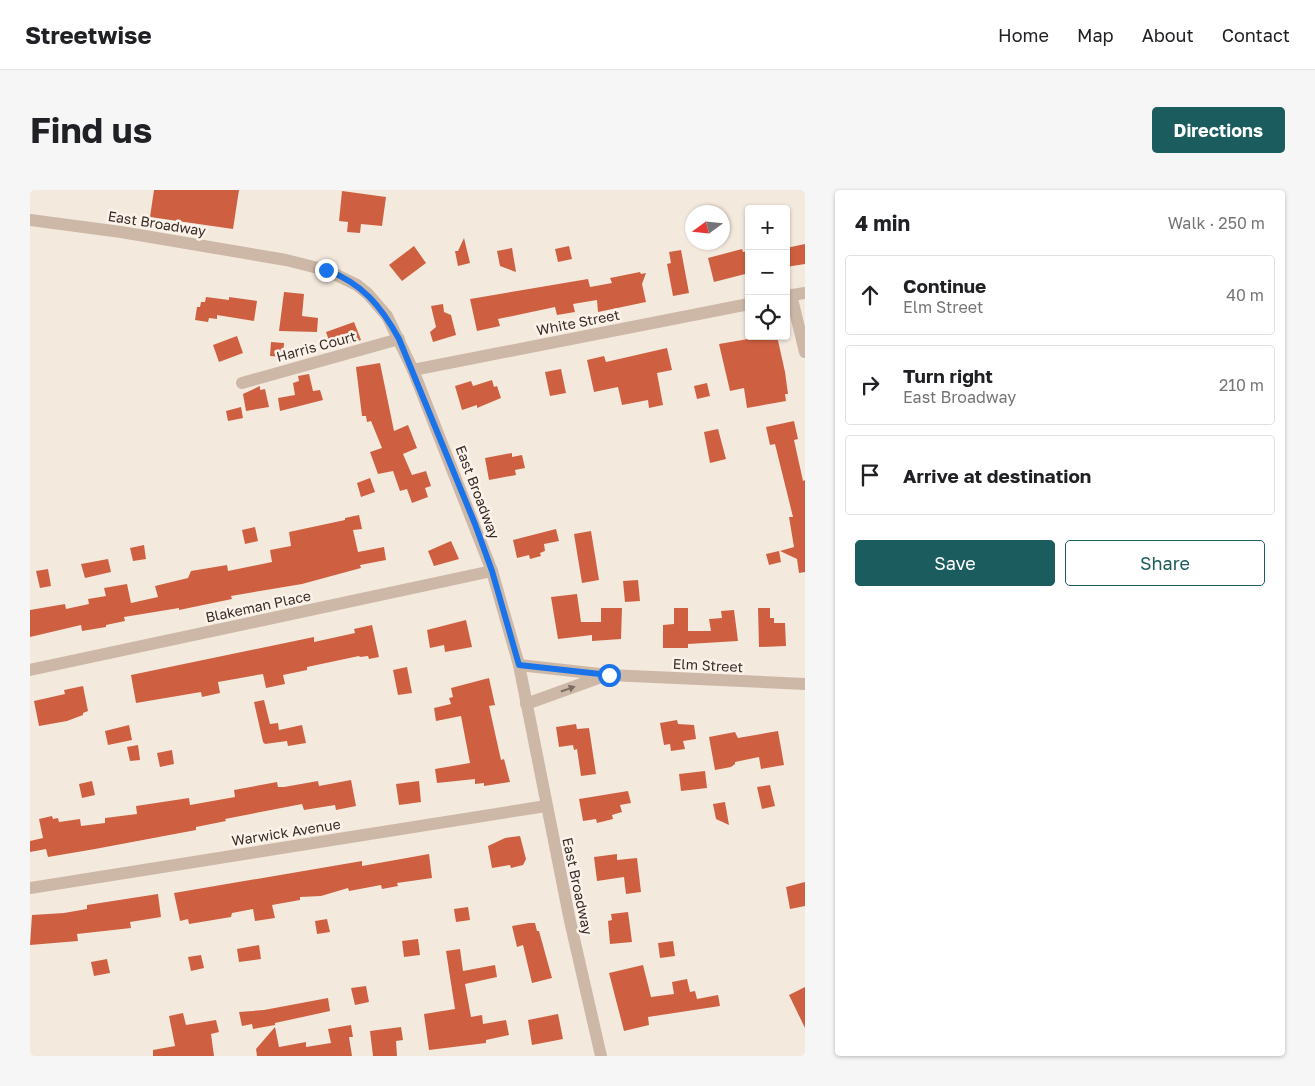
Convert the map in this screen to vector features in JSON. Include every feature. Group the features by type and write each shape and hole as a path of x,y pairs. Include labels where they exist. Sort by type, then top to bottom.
{"street":[{"name":"East Broadway","path":"30,220 121,232 286,260 326,270 342,276 368,294 387,316 413,370 492,571 519,665 546,806 601,1056"},
{"path":"790,296 805,293"},
{"path":"790,300 805,352"},
{"name":"White Street","path":"413,370 745,305"},
{"name":"Harris Court","path":"242,383 399,339"},
{"name":"Blakeman Place","path":"30,670 492,571"},
{"name":"Elm Street","path":"519,665 609,675 805,684"},
{"name":"Elm Street","path":"526,704 609,675"},
{"name":"Warwick Avenue","path":"30,888 546,806"}],"building":[{"path":"154,190 239,190 233,229 150,217"},
{"path":"342,191 386,197 382,226 361,224 360,233 347,232 348,222 339,221"},
{"path":"464,238 470,263 458,266 455,251 458,251"},
{"path":"805,244 805,264 790,266 790,247"},
{"path":"414,246 426,263 402,281 389,265"},
{"path":"569,246 572,259 558,262 555,249"},
{"path":"512,248 516,272 500,266 497,251"},
{"path":"742,249 743,252 745,252 745,274 714,282 708,258"},
{"path":"681,250 689,293 673,296 667,264 671,263 669,252"},
{"path":"640,272 641,274 646,273 642,284 646,302 598,312 597,300 573,304 575,312 557,315 555,307 498,319 500,326 477,331 470,299 588,279 590,287 612,283 610,278"},
{"path":"284,292 304,294 302,316 318,318 317,332 279,331"},
{"path":"206,297 229,300 229,297 257,301 254,321 217,315 217,319 209,318 208,322 195,320 197,307 200,307 201,302 205,302"},
{"path":"443,304 444,312 451,315 456,335 433,342 430,332 436,327 431,306"},
{"path":"354,322 361,340 332,349 326,332"},
{"path":"237,336 243,353 219,362 213,345"},
{"path":"745,340 778,340 788,394 785,394 786,401 747,408 744,388 730,391 719,344"},
{"path":"271,342 284,343 283,357 270,356"},
{"path":"667,348 672,370 657,373 663,405 649,408 648,400 622,405 618,387 594,392 587,360 604,356 606,362"},
{"path":"380,363 394,431 408,425 417,448 403,454 412,475 426,471 431,486 425,488 428,497 412,503 407,489 400,491 393,471 378,474 370,452 382,448 371,421 367,422 366,416 362,416 356,367"},
{"path":"561,369 566,393 550,396 545,372"},
{"path":"309,374 313,391 320,390 323,400 280,411 278,398 295,395 293,383 299,381 298,376"},
{"path":"492,380 494,387 497,386 501,398 477,408 477,405 462,410 455,386 471,381 473,386"},
{"path":"707,383 710,396 697,399 694,386"},
{"path":"260,386 260,390 265,389 269,407 246,411 243,394"},
{"path":"241,407 243,418 228,421 226,411"},
{"path":"794,421 798,439 794,440 803,481 805,480 805,572 799,573 797,559 780,551 794,547 789,517 793,517 775,444 770,445 766,427"},
{"path":"718,429 726,459 710,463 704,432"},
{"path":"512,453 512,457 522,455 525,468 515,470 516,475 489,480 485,458"},
{"path":"370,478 375,492 361,497 357,483"},
{"path":"359,515 362,529 353,530 358,552 384,547 386,560 360,565 361,568 302,584 231,596 232,599 179,610 179,608 124,617 125,621 106,625 106,627 82,631 81,625 30,637 30,610 65,604 66,609 89,604 88,599 106,596 104,588 127,584 131,603 158,597 155,586 188,578 191,571 227,565 228,571 272,562 270,550 291,546 289,532 345,520 345,518"},
{"path":"255,527 258,541 245,544 242,530"},
{"path":"556,529 559,541 544,544 545,551 540,553 541,556 530,559 529,555 517,558 513,540"},
{"path":"591,531 599,580 582,583 574,534"},
{"path":"451,541 459,559 434,566 428,551"},
{"path":"144,545 146,559 133,561 130,548"},
{"path":"779,551 781,562 769,565 766,554"},
{"path":"108,559 111,572 85,578 81,564"},
{"path":"48,569 51,586 40,588 36,571"},
{"path":"638,580 640,601 625,602 623,581"},
{"path":"577,594 581,622 601,622 601,608 622,608 621,639 592,641 592,635 558,639 551,597"},
{"path":"674,608 688,608 688,631 711,631 709,619 722,618 721,611 734,610 738,641 688,644 688,648 663,648 663,625 674,624"},
{"path":"758,608 770,608 770,618 774,618 774,623 785,623 786,646 759,647"},
{"path":"466,620 472,647 445,652 444,645 430,648 427,630"},
{"path":"372,625 379,657 369,659 368,656 359,656 307,667 307,670 283,675 285,684 266,688 263,674 218,682 220,693 202,697 201,692 136,703 131,675 314,637 314,642 355,633 354,629"},
{"path":"407,667 412,693 398,695 393,670"},
{"path":"489,678 495,705 489,706 501,760 504,759 510,782 484,786 484,783 475,784 475,779 437,783 435,769 470,763 461,716 436,721 434,708 451,704 449,698 453,697 451,688"},
{"path":"83,686 88,711 67,721 39,726 34,701 65,694 64,690"},
{"path":"264,700 270,724 278,723 279,730 302,725 306,743 288,746 287,741 265,744 263,742 254,702"},
{"path":"677,720 678,724 694,725 696,739 683,741 685,749 671,751 670,744 664,745 660,723"},
{"path":"576,724 577,729 589,728 596,774 581,776 577,749 574,750 573,745 559,747 556,727"},
{"path":"129,725 132,740 108,745 105,731"},
{"path":"778,731 784,765 761,769 759,757 735,762 731,767 715,770 709,737 735,732 738,738"},
{"path":"138,745 140,760 130,761 127,747"},
{"path":"172,750 174,764 160,767 157,753"},
{"path":"705,771 707,788 681,791 679,774"},
{"path":"351,780 356,806 336,810 335,805 304,810 302,804 225,819 226,821 196,827 196,830 95,849 48,857 46,849 30,852 30,841 43,838 39,819 52,816 53,819 58,818 59,822 80,819 81,826 105,823 105,818 137,814 136,806 189,798 190,805 235,797 234,790 277,782 278,787 284,787 318,781 319,786"},
{"path":"92,781 95,795 82,798 79,784"},
{"path":"419,781 421,802 399,805 396,784"},
{"path":"770,785 775,806 762,809 757,787"},
{"path":"628,791 631,803 620,805 622,812 612,815 613,819 597,823 596,819 583,821 579,799"},
{"path":"725,802 729,825 716,819 713,804"},
{"path":"520,836 526,859 523,865 511,868 510,865 492,868 488,846 505,838"},
{"path":"429,854 432,878 397,883 398,886 382,889 381,885 349,891 348,888 321,896 300,897 300,900 272,905 275,918 255,921 253,909 232,913 231,917 189,924 188,919 180,921 174,893 362,861 362,866"},
{"path":"617,854 617,860 637,858 641,892 626,894 624,877 597,881 594,857"},
{"path":"805,882 805,906 790,909 786,887"},
{"path":"158,894 161,917 130,922 131,928 77,934 78,941 30,945 32,915 64,913 87,909 87,905"},
{"path":"468,907 470,920 456,922 454,909"},
{"path":"628,912 632,942 610,944 608,921 612,920 611,914"},
{"path":"327,919 330,932 317,934 315,921"},
{"path":"535,923 537,931 539,931 552,978 532,983 523,945 517,947 512,926"},
{"path":"418,939 420,955 404,957 402,941"},
{"path":"673,941 675,956 660,958 658,943"},
{"path":"259,945 261,959 239,962 237,949"},
{"path":"460,949 463,971 495,965 497,977 465,984 471,1017 482,1015 483,1024 506,1020 509,1035 486,1040 486,1043 429,1050 424,1014 455,1009 446,951"},
{"path":"201,955 204,968 191,971 188,957"},
{"path":"107,959 110,973 94,976 91,962"},
{"path":"643,965 651,997 674,994 672,982 687,979 690,992 695,991 697,999 718,995 720,1006 648,1017 649,1025 624,1031 609,973"},
{"path":"366,986 369,1002 355,1005 351,988"},
{"path":"805,987 805,1028 789,995"},
{"path":"328,998 330,1011 253,1029 252,1024 242,1026 239,1012 264,1010"},
{"path":"183,1013 186,1025 216,1020 219,1032 211,1034 214,1056 153,1056 153,1050 175,1046 169,1016"},
{"path":"558,1014 563,1039 532,1045 528,1020"},
{"path":"351,1025 353,1037 349,1037 352,1056 257,1056 256,1049 275,1027 279,1047 306,1042 306,1047 331,1043 328,1029"},
{"path":"401,1027 403,1040 396,1041 397,1056 373,1056 370,1031"}],"route":[{"path":"326,270 342,276 368,294 387,316 399,339 475,524 492,571 519,665 609,675"}]}
